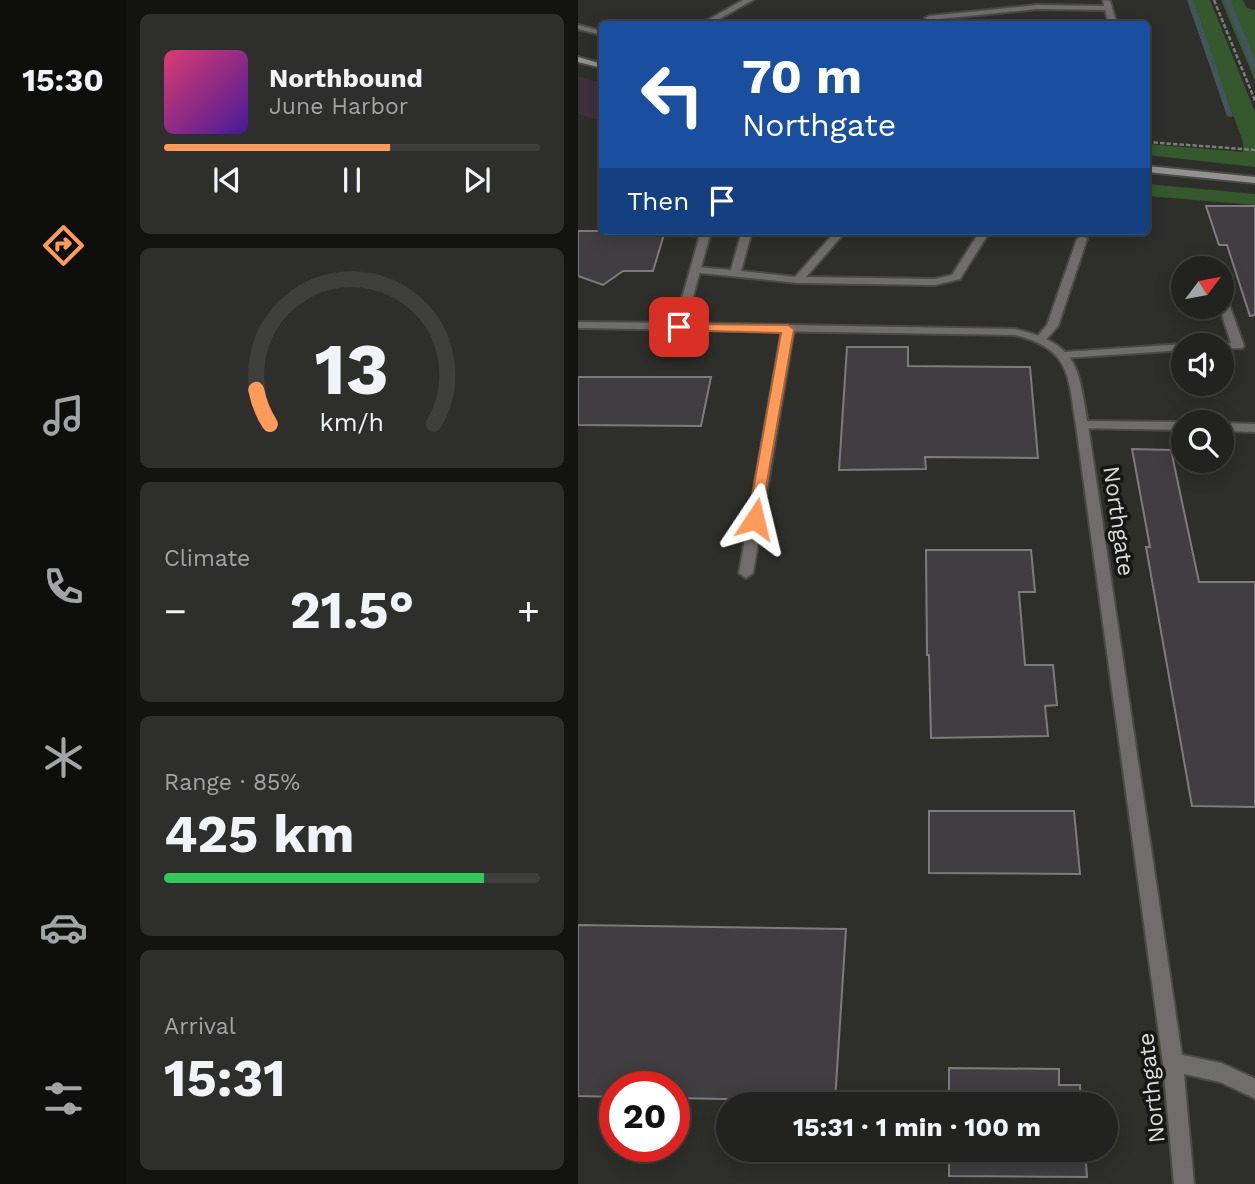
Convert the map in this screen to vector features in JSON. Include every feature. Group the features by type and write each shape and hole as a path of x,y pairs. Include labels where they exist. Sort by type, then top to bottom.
{"street":[{"path":"710,21 749,0"},
{"path":"929,18 1038,7 1106,4 1112,21"},
{"path":"578,27 599,32"},
{"path":"578,59 599,65"},
{"path":"1150,169 1255,180"},
{"path":"679,327 705,235"},
{"path":"735,274 746,235"},
{"path":"798,280 837,235"},
{"path":"695,271 798,280 935,282 957,276 983,235"},
{"path":"1041,339 1052,326 1082,239"},
{"path":"578,325 1015,332 1055,345 1065,355 1171,347"},
{"path":"746,573 788,329"},
{"name":"Northgate","path":"1065,355 1073,379 1082,425 1173,1063 1184,1184"},
{"path":"1082,425 1171,426"},
{"path":"1234,427 1255,428"},
{"path":"1173,1063 1221,1073 1255,1089"}],"path":[{"path":"1214,0 1255,103"},
{"path":"1150,142 1255,150"}],"shaded area":[{"path":"578,76 599,82 599,120 578,114"}],"green space":[{"path":"1191,0 1210,0 1255,112 1255,167 1150,155 1150,144 1243,152 1243,142"},
{"path":"1221,0 1243,0 1247,8 1255,10 1255,81"},
{"path":"1150,184 1255,194 1255,205 1150,196"}],"building":[{"path":"1206,206 1255,206 1255,315 1250,316 1234,267 1234,256 1231,256 1227,245 1219,245"},
{"path":"578,231 599,231 599,235 664,235 653,271 623,271 603,285 578,276"},
{"path":"847,347 908,347 908,366 1030,367 1038,458 925,457 926,469 839,470"},
{"path":"578,377 711,377 701,426 578,425"},
{"path":"1132,449 1171,450 1171,473 1176,473 1199,582 1255,582 1255,807 1192,806 1146,547 1150,547"},
{"path":"926,550 1031,550 1035,592 1019,592 1025,665 1053,665 1057,705 1045,706 1048,736 931,738"},
{"path":"929,811 1074,811 1080,874 929,873"},
{"path":"578,925 846,929 836,1092 716,1092 716,1099 690,1098 690,1071 599,1071 599,1097 578,1096"},
{"path":"949,1068 1059,1069 1059,1085 1080,1085 1080,1092 949,1092"},
{"path":"949,1162 1086,1162 1087,1177 949,1176"}],"waterway":[{"path":"1190,0 1230,116"},
{"path":"1227,0 1256,71"}],"route":[{"path":"679,327 788,329 755,519"}]}
